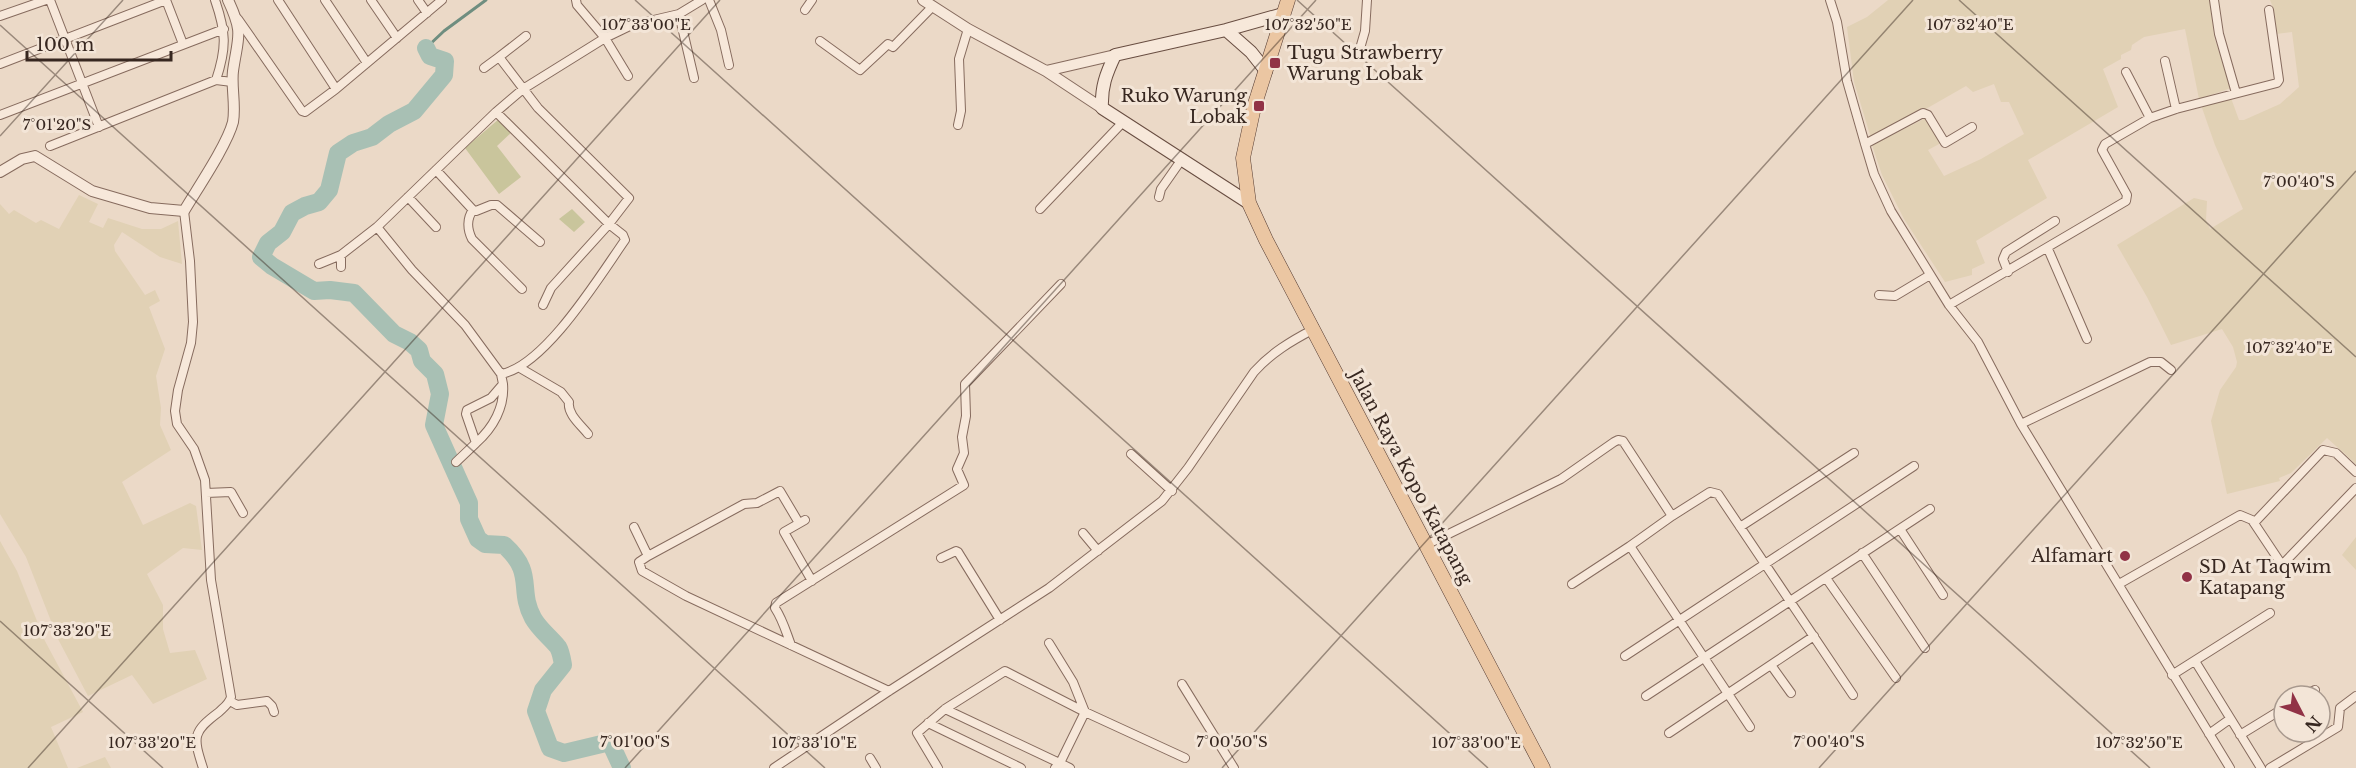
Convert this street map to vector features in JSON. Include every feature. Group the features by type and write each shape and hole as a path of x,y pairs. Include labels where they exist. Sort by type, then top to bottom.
{"main road":[{"name":"Jalan Raya Kopo Katapang","path":"1288,0 1245,141 1243,158 1249,203 1266,240 1543,768"},
{"path":"1249,203 1102,108 1102,84 1116,55 1227,30 1283,14"},
{"path":"1227,30 1251,52 1266,71"},
{"path":"1225,187 1239,183 1245,176"}],"street":[{"path":"0,16 48,0 99,127"},
{"path":"0,64 166,0 183,44"},
{"path":"215,0 225,29 223,56 216,80"},
{"path":"278,0 336,89"},
{"path":"325,0 367,63"},
{"path":"371,0 397,38"},
{"path":"418,0 427,13"},
{"path":"237,19 303,112 336,89 442,0"},
{"path":"319,264 340,255 377,227 496,112 523,89 605,38 632,25 679,14 702,0"},
{"path":"709,0 721,30 729,64"},
{"path":"805,10 813,0"},
{"path":"922,0 968,29 1046,71 1102,108"},
{"path":"1359,52 1365,31 1367,0"},
{"path":"1830,0 1837,22 1847,81 1865,144 1874,174 1891,211 1949,305 1978,342 2021,424 2209,734 2226,767"},
{"path":"2214,0 2219,34 2236,93"},
{"path":"573,1 605,38 628,76"},
{"path":"218,10 232,2 237,19 240,40 232,82 234,111 230,130 184,211 190,261 193,322 191,343 174,411 177,423 194,448 203,470 212,588 230,701"},
{"path":"820,41 860,70 888,44 893,47 933,6"},
{"path":"1949,305 2048,249 2126,201 2127,195 2102,150 2103,147 2150,118 2278,81 2269,10"},
{"path":"679,14 694,78"},
{"path":"0,114 225,29"},
{"path":"958,125 961,111 959,59 968,29"},
{"path":"484,68 526,36"},
{"path":"1046,71 1116,55"},
{"path":"499,57 547,117 627,196 628,201 551,288 543,305"},
{"path":"2164,61 2176,109"},
{"path":"2126,72 2150,118"},
{"path":"50,146 216,80 232,82"},
{"path":"496,112 609,224 623,235 625,240 551,341 520,368 501,374"},
{"path":"1865,144 1923,113 1929,116 1945,143 1972,127"},
{"path":"1040,209 1124,121"},
{"path":"0,172 22,159 35,156 92,191 150,208 184,211"},
{"path":"1159,197 1161,189 1182,159"},
{"path":"436,170 473,210 497,205 540,242"},
{"path":"408,197 436,227"},
{"path":"473,210 468,217 472,239 522,289"},
{"path":"2008,272 2003,259 2006,252 2055,221"},
{"path":"377,227 412,270 465,325 501,374 503,403 490,429 456,462"},
{"path":"2048,249 2087,339"},
{"path":"340,255 341,267"},
{"path":"1878,295 1895,296 1930,275"},
{"path":"791,645 775,605 964,485 957,469 964,453 962,437 966,416 965,384 1061,284"},
{"path":"774,768 1049,588 1131,526 1172,491 1254,372 1275,351 1314,329"},
{"path":"2021,424 2150,362 2162,362 2171,370"},
{"path":"520,368 547,382 567,397 568,408 588,434"},
{"path":"476,443 465,414 467,410 491,398 503,384"},
{"path":"1426,545 1562,479 1618,440 1623,441 1672,516"},
{"path":"2254,523 2323,450 2336,453 2356,472"},
{"path":"1740,527 1854,453"},
{"path":"1131,454 1172,491"},
{"path":"1625,656 1914,466"},
{"path":"2119,584 2240,515 2252,520 2282,565 2356,488"},
{"path":"812,580 784,532 802,522 780,491 757,503 744,504 639,562 642,571 686,596 889,691"},
{"path":"206,493 231,492 243,513"},
{"path":"1572,584 1672,516 1710,492 1714,492 1718,494 1853,695"},
{"path":"1646,696 1930,509"},
{"path":"634,527 648,556"},
{"path":"1900,529 1943,595"},
{"path":"1083,533 1098,551"},
{"path":"1630,546 1750,727"},
{"path":"941,558 958,552 1000,620"},
{"path":"1862,553 1925,648"},
{"path":"1826,578 1896,678"},
{"path":"2172,675 2270,613"},
{"path":"1669,733 1814,636"},
{"path":"1049,643 1073,682 1085,712 1058,766"},
{"path":"2195,661 2261,768"},
{"path":"1772,665 1791,693"},
{"path":"938,768 918,735 945,709 1005,671 1085,712 1185,758"},
{"path":"1182,684 1234,768"},
{"path":"2270,768 2338,728 2340,708 2356,696"},
{"path":"230,701 237,705 267,701 274,712"},
{"path":"203,768 196,745 197,732 230,701"},
{"path":"945,709 1058,766 1070,768"},
{"path":"2240,735 2272,715"},
{"path":"2209,734 2230,720"},
{"path":"928,723 1021,768"},
{"path":"870,758 876,768"}],"shaded area":[{"path":"1888,0 2212,0 2214,37 2231,88 2199,99 2185,29 2144,37 2132,45 2131,50 2121,55 2121,59 2103,69 2118,107 2028,160 2047,198 1976,241 1985,263 1972,269 1972,275 1945,282 1904,219 1882,175 1872,145 1926,118 1941,143 1928,150 1944,176 1981,159 2024,134 2009,102 2001,102 1994,84 1973,92 1966,86 1871,138 1854,82 1847,27 1867,17"},
{"path":"2270,0 2356,0 2356,464 2327,438 2291,473 2279,478 2280,481 2227,494 2211,421 2220,390 2236,367 2233,347 2222,329 2171,345 2117,245 2194,198 2207,201 2206,220 2210,229 2243,209 2215,145 2201,105 2231,98 2239,120 2244,120 2280,104 2299,87 2292,32 2276,34 2274,10"},
{"path":"499,119 514,130 497,146 521,177 499,194 465,148"},
{"path":"79,195 98,204 89,222 103,228 108,218 142,229 161,229 178,221 182,264 160,257 122,232 114,245 115,251 145,295 155,290 160,301 149,307 165,349 156,376 161,408 160,425 171,450 122,482 143,525 190,503 196,506 202,550 183,548 147,574 163,605 163,629 170,653 195,650 207,679 153,704 132,675 88,696 58,639 26,557 0,514 0,204 9,214 14,210 36,223 41,220 59,229"},
{"path":"572,209 585,222 574,232 559,219"},
{"path":"2356,537 2356,570 2342,555"},
{"path":"0,541 17,571 45,641 83,712 51,727 68,768 0,768"},
{"path":"105,757 111,768 77,768"}],"waterway":[{"path":"426,48 444,31 486,0"},
{"path":"426,48 430,56 445,61 444,75 414,111 389,124 372,137 353,143 338,153 329,190 319,202 292,213 282,232 268,243 261,257 314,291 354,293 394,334 410,342 419,350 422,361 435,374 440,394 434,425 469,503 469,519 478,539 485,544 504,545 514,555 523,573 526,598 533,618 560,651 563,665 543,690 536,711 550,748 564,753 610,742 622,768"}],"place":[{"name":"Tugu Strawberry Warung Lobak","path":"1275,63"},
{"name":"Ruko Warung Lobak","path":"1259,106"},
{"name":"Alfamart","path":"2125,556"},
{"name":"SD At Taqwim Katapang","path":"2187,577"}]}
